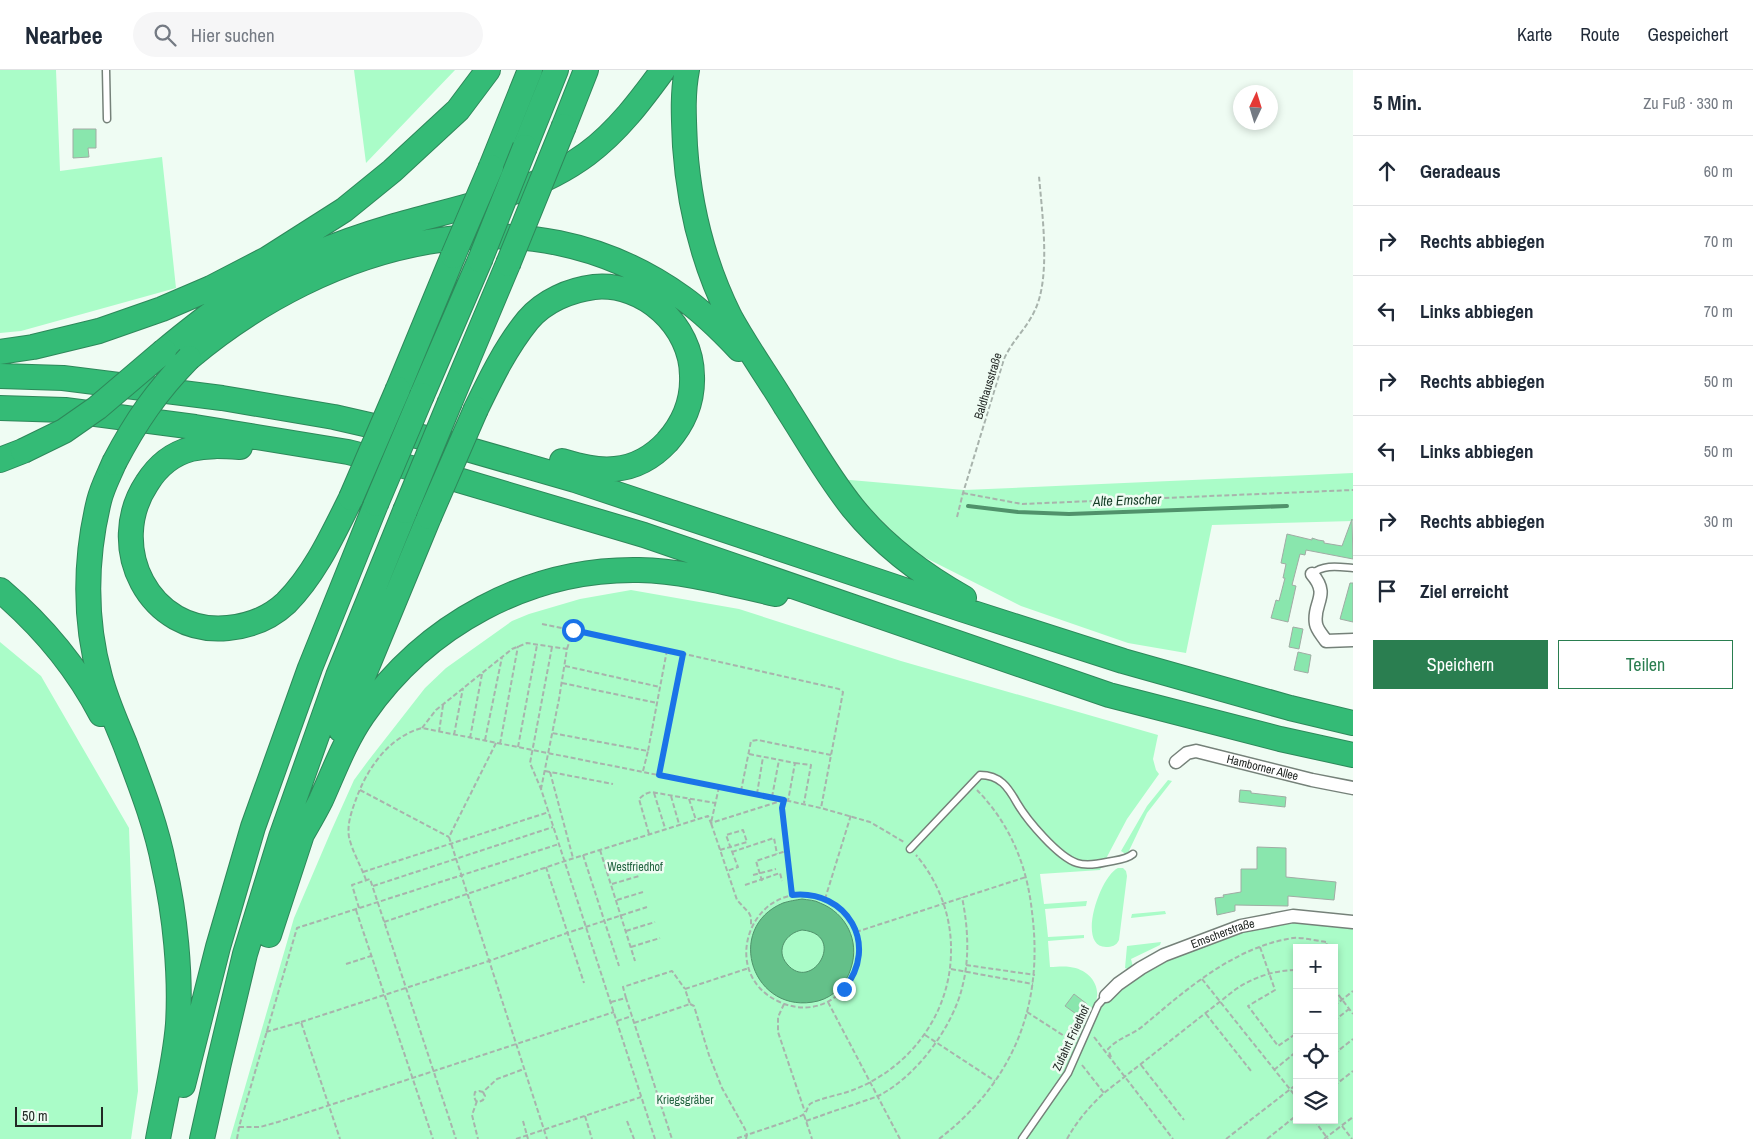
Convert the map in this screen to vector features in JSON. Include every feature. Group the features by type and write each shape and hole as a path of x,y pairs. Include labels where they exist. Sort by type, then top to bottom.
{"highway":[{"path":"0,352 33,347 99,331 162,310 211,288 267,259 344,210 392,170 458,110 488,70"},
{"path":"348,452 215,446 190,449 159,467 137,500 130,524 132,554 139,578 152,598 170,613 188,623 216,629 243,626 266,618 284,604 305,581 328,544 351,498 530,70"},
{"path":"172,1139 189,1058 218,947 253,827 310,668 376,504 480,260 556,70"},
{"path":"202,1139 246,954 281,837 338,676 586,70"},
{"path":"0,460 64,431 97,408 218,307 286,266 382,230 494,200 529,187 560,172 587,154 614,130 640,101 663,70"},
{"path":"687,70 684,123 687,178 697,228 714,280 731,317 833,480 854,509 878,534 937,583 1012,625"},
{"path":"158,1139 178,1023 177,968 172,908 164,864 143,792 100,677 91,640 88,574 99,500 114,462 131,431 153,398 189,358 249,313 291,289 336,268 390,250 420,242 447,238 492,237 540,240 582,249 622,263 654,279 684,298 712,322 770,381"},
{"path":"232,1010 257,972 312,801 429,517 476,409 500,360 529,319 549,302 584,288 613,287 642,296 665,313 677,328 684,341 691,362 692,376 690,399 681,424 657,452 638,464 602,470 472,438 439,441"},
{"path":"0,376 63,378 222,398 334,417 439,441 575,480 1123,661 1353,723"},
{"path":"0,408 65,410 195,427 348,452 455,479 644,534 1109,695 1280,739 1353,755"},
{"path":"301,836 320,802 352,732 374,699 394,676 416,654 453,625 489,604 526,589 560,579 599,571 639,570 672,572 885,617"},
{"path":"0,590 35,623 64,656 89,692 114,740 153,827"}],"street":[{"path":"1312,574 1318,581 1321,592 1316,618 1319,630 1326,641 1353,640"},
{"name":"Hamborner Allee","path":"1176,762 1187,753 1196,751 1312,780 1353,788"},
{"name":"Emscherstraße","path":"1106,996 1118,984 1164,955 1241,926 1293,916 1353,922"}],"lane":[{"path":"106,70 107,119"},
{"path":"1312,574 1322,568 1353,568"},
{"path":"910,849 980,775 990,775 1003,783 1013,794 1026,816 1054,848 1076,862 1086,864 1100,863 1124,859 1133,854"},
{"name":"Zufahrt Friedhof","path":"1022,1139 1068,1073 1098,1006 1106,996"}],"path":[{"name":"Baldhausstraße","path":"957,517 1004,359 1009,347 1035,311 1042,289 1044,237 1038,176"},
{"path":"963,493 1022,504 1353,490"},
{"path":"542,624 667,650 838,689 844,692 821,808"},
{"path":"541,788 567,650 573,630"},
{"path":"366,880 349,836 350,816 365,777 386,749 404,735 422,728 436,710 512,649 527,643 567,650"},
{"path":"518,747 537,645"},
{"path":"500,744 518,646"},
{"path":"552,647 530,763 549,812 655,1139"},
{"path":"643,771 667,650"},
{"path":"659,775 683,654"},
{"path":"485,741 502,657"},
{"path":"565,666 660,686"},
{"path":"470,738 482,672"},
{"path":"562,683 657,703"},
{"path":"454,735 463,688"},
{"path":"439,732 443,704"},
{"path":"422,728 757,794 851,816 870,822 900,839 930,873 944,903 951,933 951,969 942,1002 925,1035 907,1055 871,1082 810,1104 804,1113 735,1139"},
{"path":"552,733 648,751"},
{"path":"740,791 751,741 758,740 831,755"},
{"path":"497,743 449,837 547,1139"},
{"path":"748,754 795,764 811,765 804,804"},
{"path":"757,794 763,757"},
{"path":"772,798 779,760"},
{"path":"788,801 795,764"},
{"path":"545,771 614,784"},
{"path":"550,772 573,858"},
{"path":"939,1139 969,1112 1002,1071 1014,1048 1027,1012 1035,975 1034,924 1026,877 1020,856 1008,830 989,802 972,784"},
{"path":"710,823 719,787"},
{"path":"359,790 449,837"},
{"path":"649,834 639,800 645,794 654,793 715,803"},
{"path":"654,793 666,829"},
{"path":"671,796 680,825"},
{"path":"689,799 696,820"},
{"path":"710,823 784,800"},
{"path":"784,800 782,808 792,895"},
{"path":"363,872 549,812"},
{"path":"384,922 573,858 708,816 736,900 751,917 746,951 749,968 761,988 773,999 784,1004 804,1007 827,1001 844,989 855,972 859,952 856,932 841,909 825,899 809,894 792,895 775,901 761,912 751,927"},
{"path":"825,899 851,816"},
{"path":"373,886 553,827"},
{"path":"720,850 730,847 747,842 743,830 726,835 730,847 738,867 727,871"},
{"path":"732,852 774,838 777,854"},
{"path":"237,1139 265,1032 297,928 559,844"},
{"path":"600,850 636,960"},
{"path":"761,880 756,861 786,851"},
{"path":"583,855 619,966"},
{"path":"607,869 632,862"},
{"path":"546,867 584,983"},
{"path":"753,875 776,869"},
{"path":"745,885 780,872 782,880"},
{"path":"612,884 639,876"},
{"path":"856,932 1026,877"},
{"path":"360,908 352,885 370,879 456,1139"},
{"path":"617,900 643,892"},
{"path":"806,1121 878,1096 908,1074 926,1056 936,1042 958,1001 965,972 967,922 962,897"},
{"path":"265,1032 301,1022 648,907"},
{"path":"356,910 433,1139"},
{"path":"626,931 655,922"},
{"path":"631,946 660,938"},
{"path":"1111,1057 1108,1048 1114,1041 1138,1029 1202,979 1238,956 1260,947 1295,938 1327,942 1327,944"},
{"path":"1260,947 1276,990 1248,1006 1278,1046 1296,1034"},
{"path":"346,964 371,956"},
{"path":"966,965 1035,975"},
{"path":"685,988 749,968"},
{"path":"951,969 1033,984"},
{"path":"1067,1139 1088,1107 1246,982 1270,973 1293,970"},
{"path":"672,1139 623,987 672,971 685,988 690,1004 694,1006 709,1055 722,1088 744,1127 747,1135 746,1139"},
{"path":"1202,979 1293,1093"},
{"path":"1338,1003 1353,991"},
{"path":"1338,994 1353,1014"},
{"path":"611,1002 626,998"},
{"path":"827,1001 900,1139"},
{"path":"634,1023 690,1004"},
{"path":"784,1004 778,1017 778,1032 812,1139"},
{"path":"1338,1018 1350,1009"},
{"path":"239,1126 260,1127 614,1012"},
{"path":"1027,1012 1080,1046"},
{"path":"1206,1014 1251,1070"},
{"path":"617,1021 632,1016"},
{"path":"301,1022 340,1139"},
{"path":"1087,1029 1111,1057 1173,1139"},
{"path":"925,1035 995,1081"},
{"path":"1338,1051 1353,1039"},
{"path":"1274,1070 1293,1054"},
{"path":"1076,1056 1104,1093"},
{"path":"1141,1065 1184,1120"},
{"path":"483,1092 497,1079 524,1069"},
{"path":"1338,1083 1353,1071"},
{"path":"1226,1139 1293,1087"},
{"path":"477,1101 474,1094 477,1091 483,1092"},
{"path":"477,1101 481,1102 485,1098 483,1092"},
{"path":"516,1139 641,1097"},
{"path":"477,1101 472,1115 478,1139"},
{"path":"585,1116 592,1139"},
{"path":"1324,1139 1328,1138 1353,1117"},
{"path":"1267,1139 1293,1118"},
{"path":"628,1120 634,1139"},
{"path":"523,1121 528,1139"},
{"path":"1317,1124 1328,1138"},
{"path":"1342,1126 1352,1139"}],"green space":[{"path":"0,70 56,70 60,171 162,157 176,288 21,331 0,333"},
{"path":"354,70 455,70 366,163"},
{"path":"1353,473 1353,521 1212,525 1186,653 1128,643 1021,606 914,552 839,479 964,490"},
{"name":"Westfriedhof","path":"631,590 739,609 901,661 1158,735 1153,759 1159,774 1127,819 1100,870 1040,874 1044,904 1087,901 1086,906 1045,909 1048,937 1084,935 1084,938 1048,941 1050,967 1077,968 1089,975 1093,980 1096,986 1097,999 1085,1020 1092,1027 1100,1009 1114,992 1154,964 1242,929 1294,919 1353,925 1353,1139 230,1139 294,918 354,780 425,688 446,668 512,621 580,599"},
{"path":"0,642 41,676 129,828 138,1091 131,1139 0,1139"},
{"path":"1168,780 1172,781 1147,813 1127,855 1121,851 1147,806"},
{"path":"1118,868 1123,868 1127,876 1119,940 1114,946 1106,947 1097,944 1093,936 1094,910 1104,884"},
{"path":"1165,911 1166,914 1131,918 1132,914"},
{"path":"1161,942 1160,945 1131,959 1133,967 1130,970 1125,968 1127,946"}],"shaded area":[{"path":"802,899 816,901 837,914 849,929 854,948 851,968 843,984 834,993 818,1001 795,1002 777,996 763,984 754,967 751,949 754,931 765,915 783,903","holes":["802,930 816,934 823,941 824,950 821,960 815,967 806,972 797,971 787,964 782,953 782,948 787,938"]}],"building":[{"path":"73,129 96,129 96,148 88,148 89,157 73,158"},
{"path":"1352,519 1353,559 1306,550 1305,555 1300,554 1292,585 1296,586 1288,622 1271,618 1276,600 1279,601 1285,578 1283,578 1286,564 1281,563 1287,534 1342,546"},
{"path":"1350,583 1353,583 1353,622 1340,619"},
{"path":"1293,627 1303,629 1299,649 1289,647"},
{"path":"1298,652 1311,655 1308,673 1294,670"},
{"path":"1240,790 1286,797 1285,807 1239,802"},
{"path":"1257,847 1286,848 1286,877 1336,882 1334,900 1288,896 1288,906 1235,905 1235,911 1217,915 1215,898 1241,892 1241,869 1257,869"},
{"path":"1074,994 1087,1004 1079,1016 1065,1006"}],"waterway":[{"name":"Alte Emscher","path":"968,506 1018,512 1069,514 1287,506"}],"route":[{"path":"573,630 683,654 659,775 784,800 782,808 792,895 809,894 834,904 847,916 858,938 858,958 855,972 844,989"}],"park label":[{"name":"Kriegsgräber","path":"685,1100"}]}
